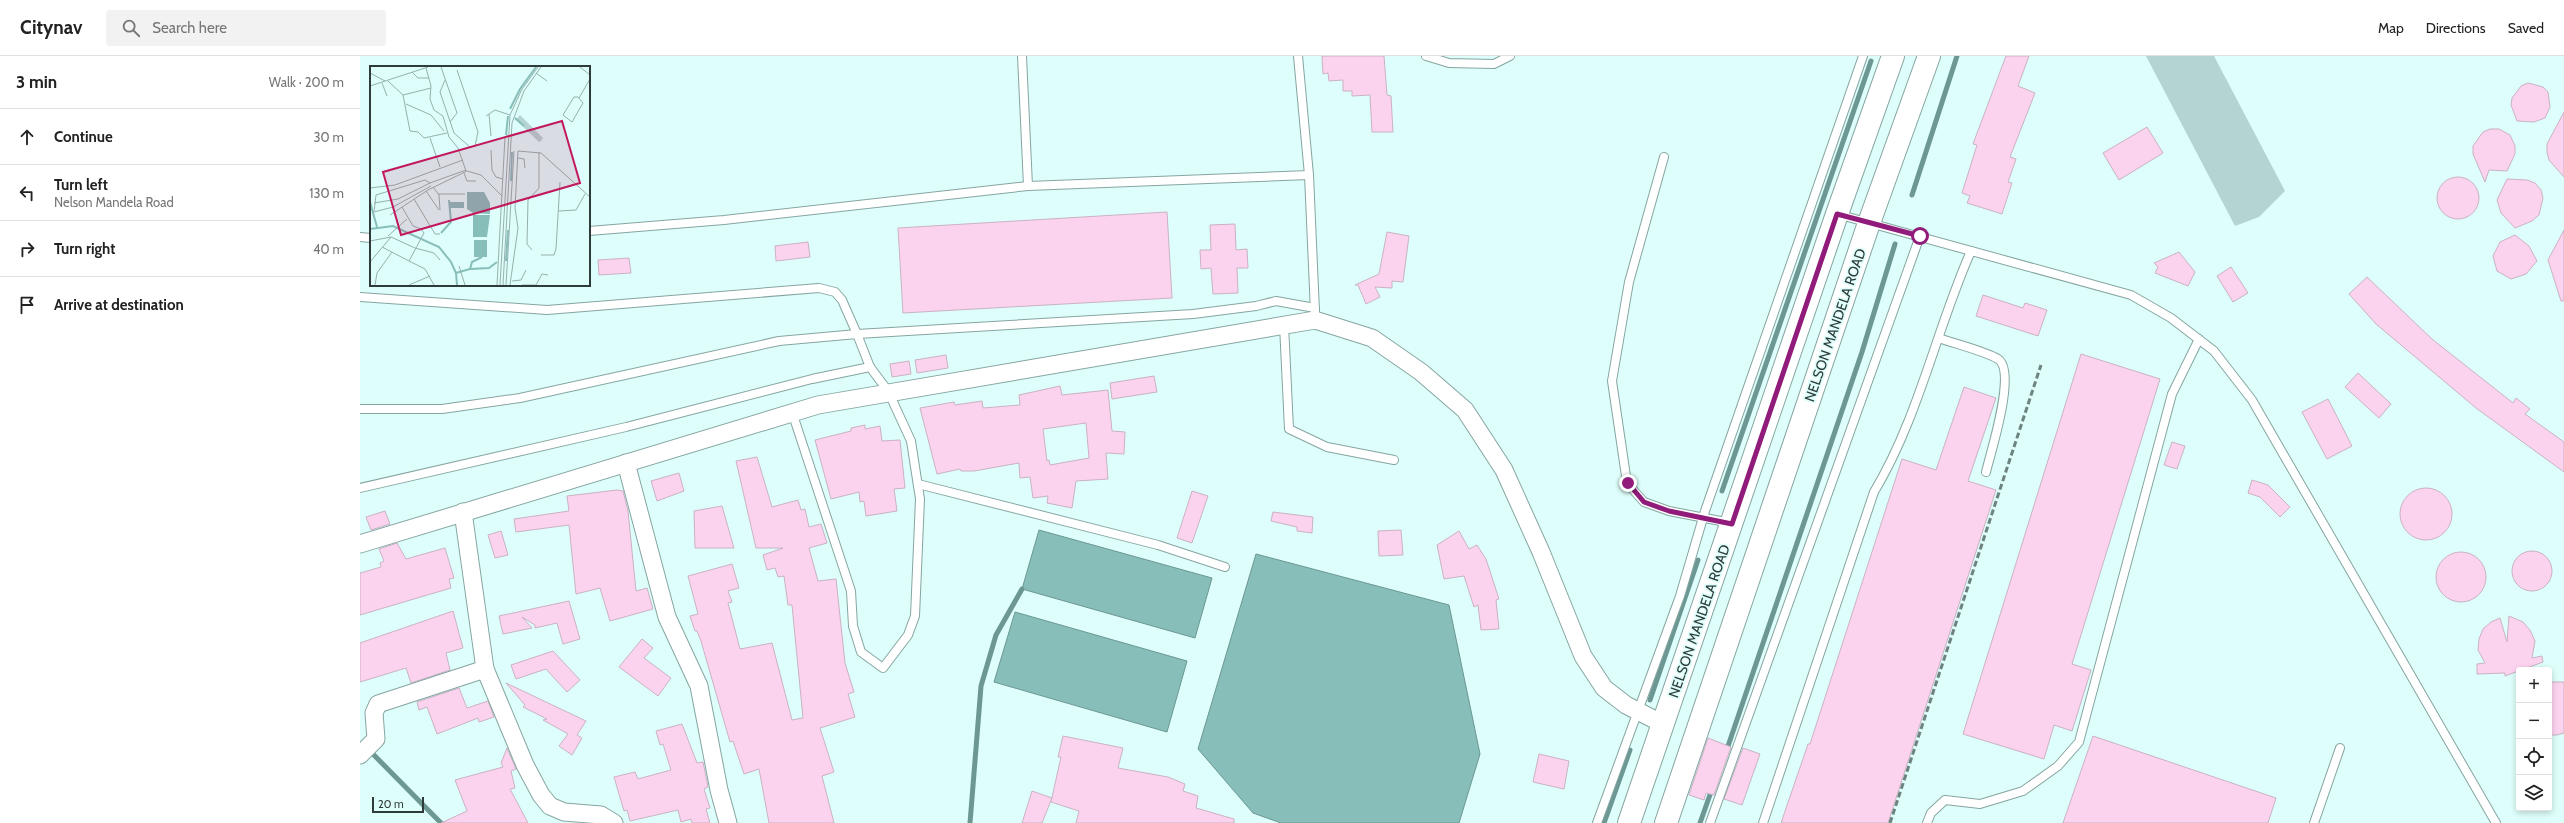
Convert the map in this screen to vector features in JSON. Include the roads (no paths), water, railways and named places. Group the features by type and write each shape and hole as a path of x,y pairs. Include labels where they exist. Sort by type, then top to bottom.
{"main road":[{"name":"NELSON MANDELA ROAD","path":"1629,823 1837,214 1894,56"},
{"name":"NELSON MANDELA ROAD","path":"1666,823 1869,222 1929,56"}],"street":[{"path":"360,544 792,412 888,391 1284,325 1315,314 1372,338 1421,372 1465,410 1504,470 1541,552 1583,656 1604,688 1638,711 1664,724"},
{"path":"626,463 667,617 699,686 719,790 728,823"},
{"path":"463,512 485,669 525,765 540,795 550,806 564,812 602,815 614,823"},
{"path":"360,755 376,739 374,713 378,704 485,669"}],"lane":[{"path":"1022,56 1028,186"},
{"path":"360,409 442,410 520,398 772,343 857,334 1193,314 1256,306 1276,301 1315,314 1309,175 1298,56"},
{"path":"1426,56 1450,63 1494,64 1510,56"},
{"path":"1597,823 1680,596 1703,518 1863,56"},
{"path":"1664,156 1629,282 1612,381 1628,483 1644,502 1669,511 1732,524"},
{"path":"590,231 724,220 1028,186 1309,175"},
{"path":"1837,214 2131,296 2171,318 2214,351 2252,400 2496,823"},
{"path":"1710,823 1920,236"},
{"path":"360,237 370,238"},
{"path":"1763,823 1874,492 1901,442 1939,338 1954,289 1972,251"},
{"path":"360,297 547,310 819,288 835,292 842,300 870,367 888,391 911,441 920,499 919,564 915,616 908,635 883,668 861,652 853,626 851,591 792,412"},
{"path":"1284,325 1289,429 1327,447 1394,460"},
{"path":"1939,338 1998,359 2005,367 2006,386 1986,472"},
{"path":"1927,823 1931,813 1945,800 1980,804 2023,791 2058,766 2079,742 2172,394 2199,339"},
{"path":"360,488 626,427 812,379 870,367"},
{"path":"918,484 1158,545 1225,567"},
{"path":"2314,823 2340,748"}],"waterway":[{"path":"1912,195 1957,56"},
{"path":"1722,491 1871,61"},
{"path":"1726,752 1862,352 1895,244"},
{"path":"1650,700 1698,560"},
{"path":"970,823 981,686 996,635 1022,589"},
{"path":"369,750 441,823"},
{"path":"1604,823 1630,750"},
{"path":"1700,823 1712,789"}],"railway":[{"path":"1890,823 2041,365"}]}
